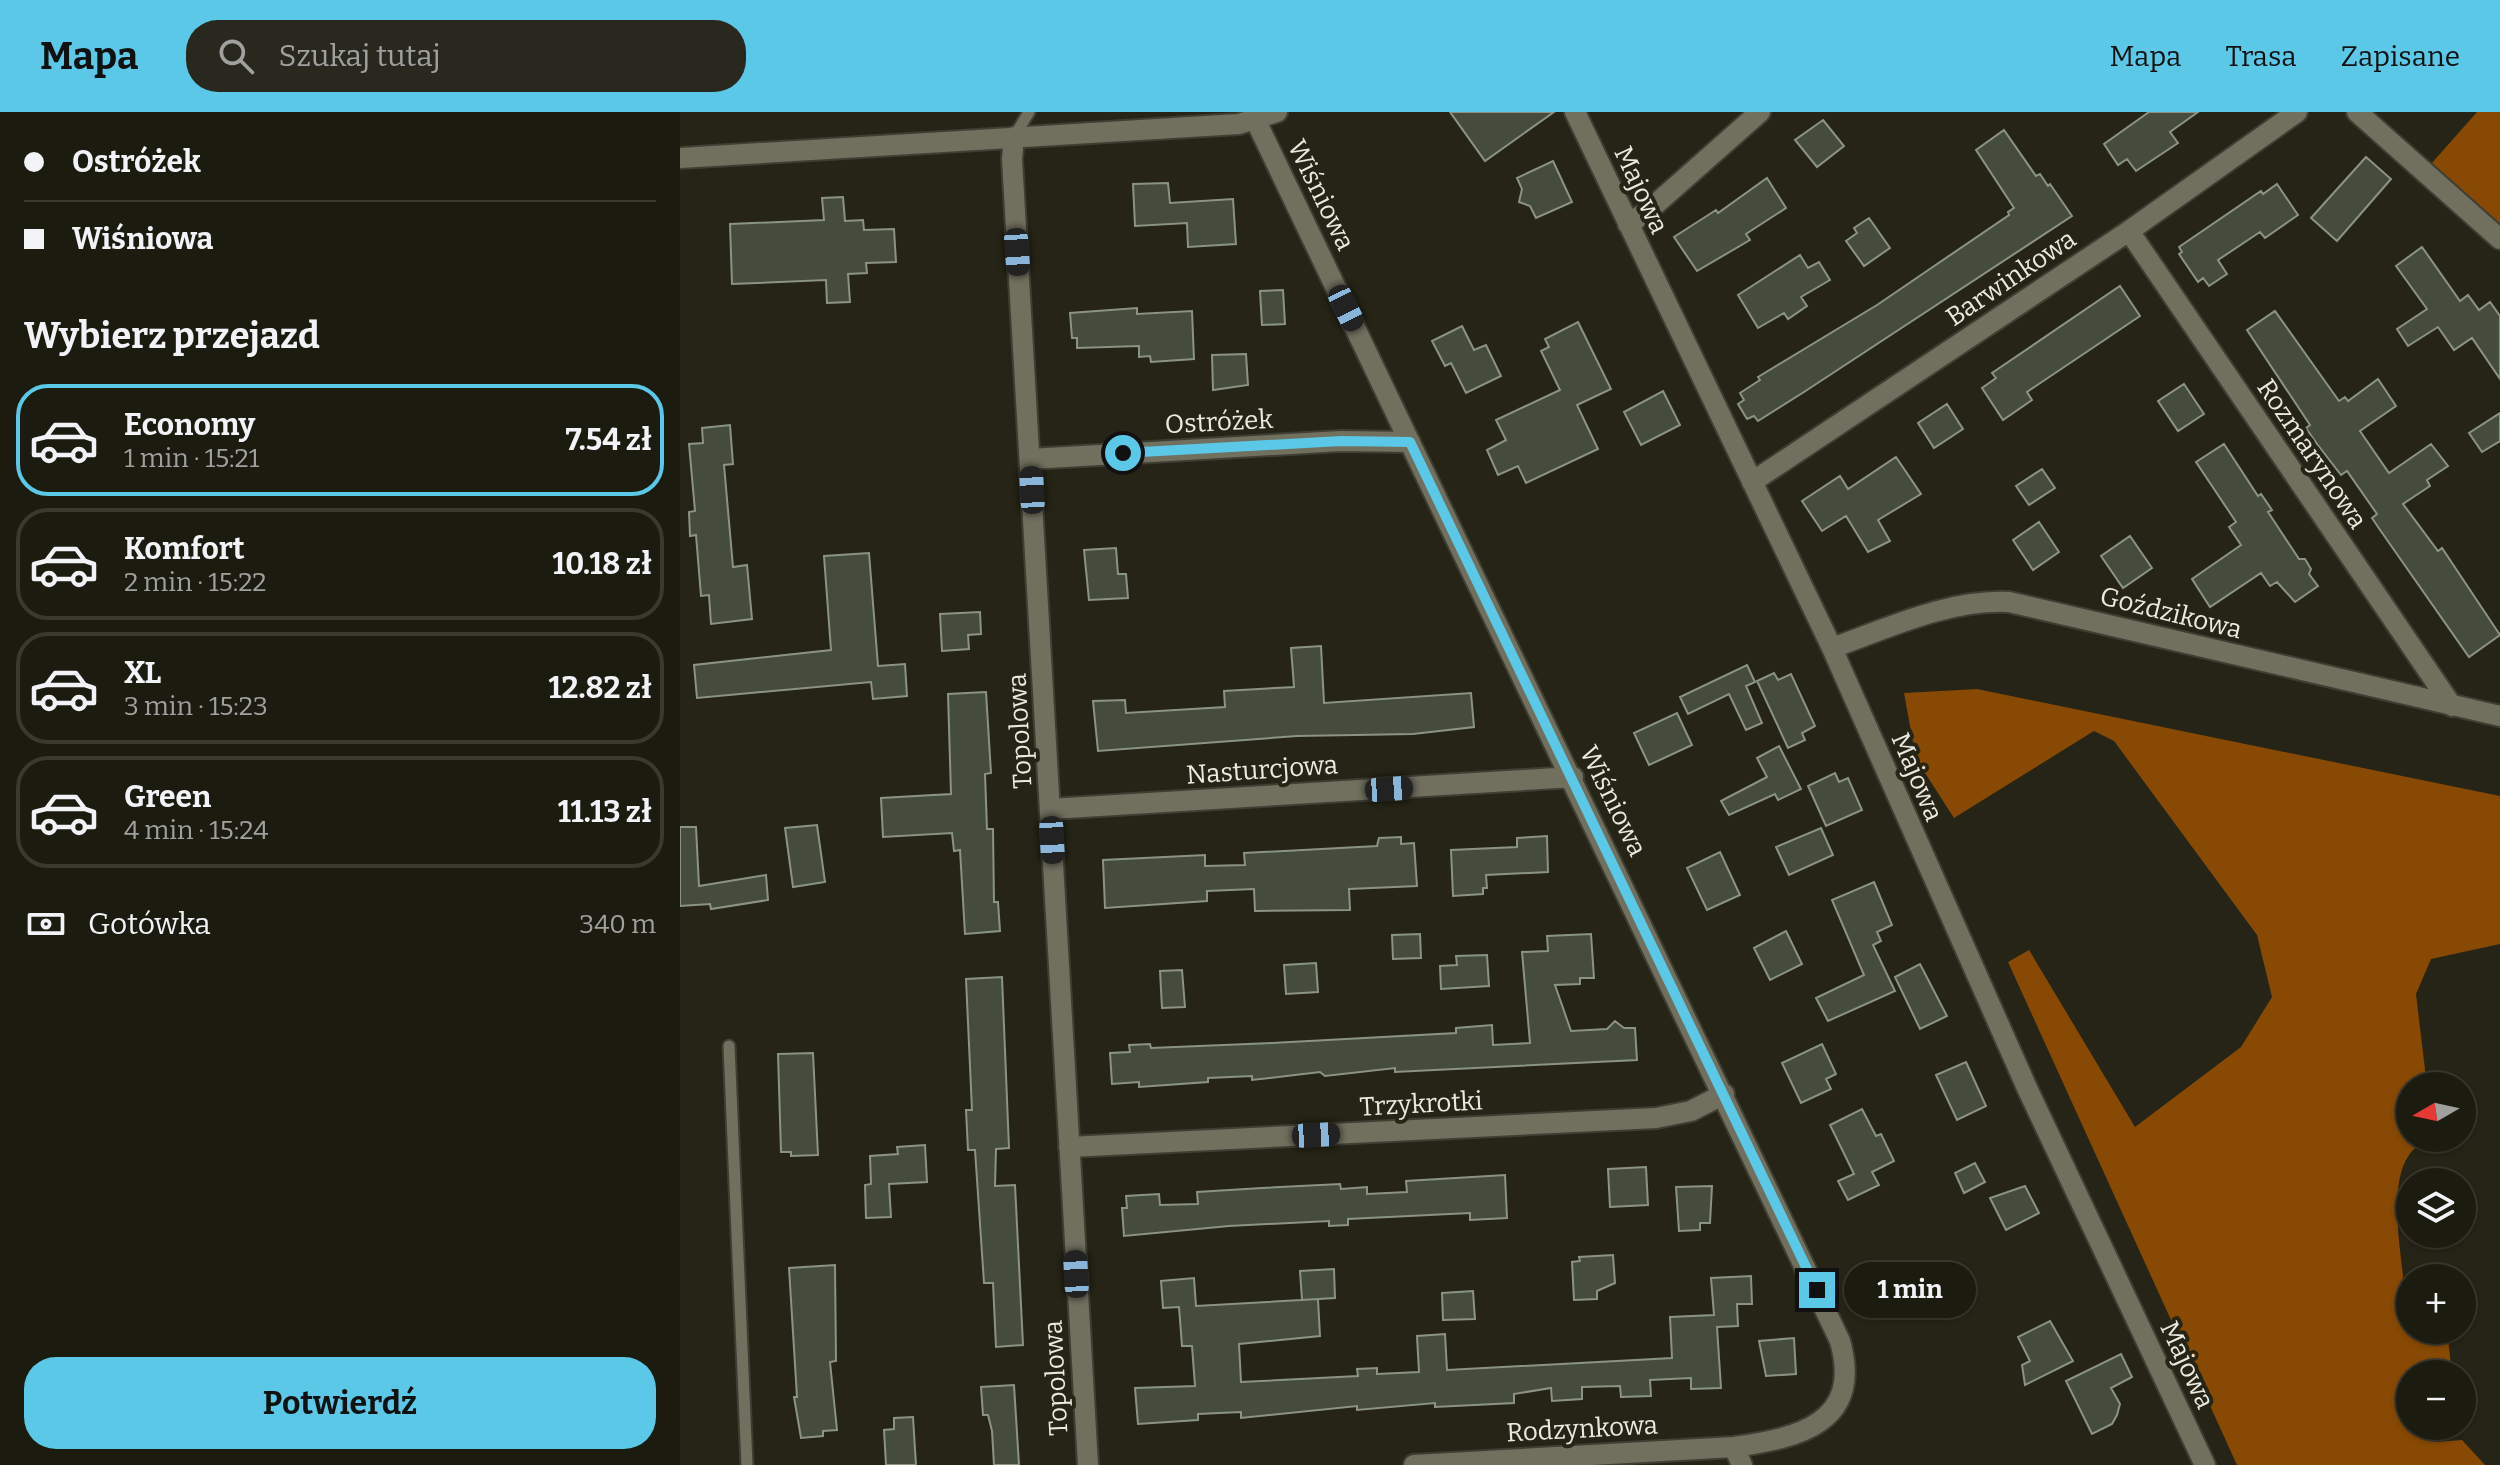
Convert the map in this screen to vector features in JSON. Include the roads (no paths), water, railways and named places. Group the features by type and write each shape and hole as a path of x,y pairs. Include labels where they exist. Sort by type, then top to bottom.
{"street":[{"path":"680,158 1256,121 1277,112"},
{"name":"Majowa","path":"1575,112 1832,648 2027,1088 2205,1465"},
{"path":"1628,224 1648,211 1760,112"},
{"name":"Barwinkowa","path":"1752,482 2129,231 2297,112"},
{"path":"2357,112 2500,239"},
{"name":"Wiśniowa","path":"1256,121 1573,777 1840,1341 1846,1362 1840,1399 1834,1411 1820,1422 1738,1456"},
{"name":"Topolowa","path":"1014,137 1012,159 1088,1465"},
{"name":"Rozmarynowa","path":"2129,231 2452,706"},
{"name":"Ostróżek","path":"1030,459 1341,441 1410,442"},
{"name":"Goździkowa","path":"1832,648 1952,608 1985,601 2009,602 2500,716"},
{"name":"Nasturcjowa","path":"1050,809 1573,777"},
{"name":"Trzykrotki","path":"1069,1147 1656,1118 1691,1111 1724,1094"},
{"name":"Rodzynkowa","path":"1414,1465 1738,1456"}],"lane":[{"path":"1014,137 1029,112"},
{"path":"729,1046 747,1465"}]}
